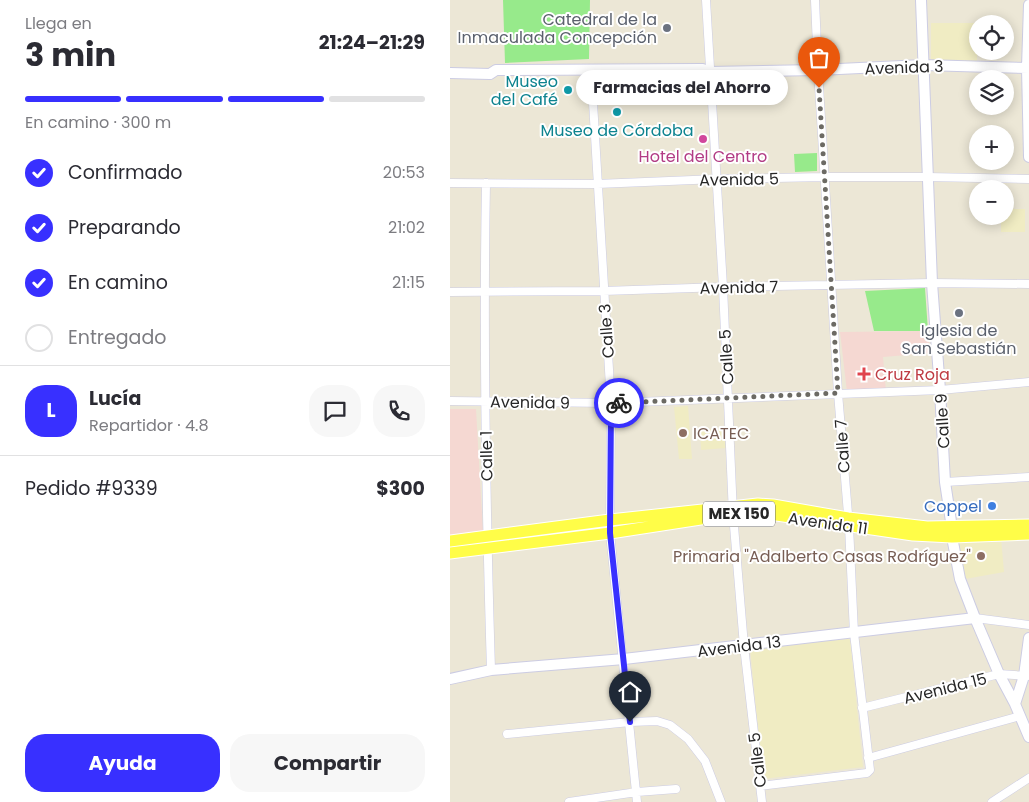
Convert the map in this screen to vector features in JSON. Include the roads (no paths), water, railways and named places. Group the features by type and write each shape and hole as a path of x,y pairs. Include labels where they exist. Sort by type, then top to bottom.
{"main road":[{"name":"Calle 9","path":"921,0 932,283 945,482 952,532 960,579 1000,674 1024,720 1029,738"},
{"path":"1029,5 1029,157"},
{"name":"Avenida 3","path":"450,73 490,74 496,70 591,69 703,69 710,72 818,70 923,65 1028,68"},
{"name":"Avenida 11","path":"450,541 487,543 610,533 758,504 774,505 848,522 927,527 952,532 1013,530 1029,525"},
{"name":"Avenida 11","path":"450,553 487,543 610,520 733,510"},
{"name":"Avenida 11","path":"1013,530 1029,534"},
{"name":"Avenida 13","path":"450,679 491,670 624,659 975,618"},
{"path":"1015,704 1026,676 1029,638"}],"street":[{"name":"Calle 5","path":"706,0 723,287 733,510 744,646 762,802"},
{"name":"Calle 7","path":"760,786 868,772 854,633 815,0"},
{"name":"Calle 3","path":"591,69 611,403 610,533 637,802"},
{"name":"Avenida 5","path":"450,183 597,184 825,177 1029,179"},
{"name":"Calle 1","path":"486,183 484,293 487,543 491,670"},
{"name":"Avenida 7","path":"450,292 603,291 932,283 1029,284"},
{"name":"Avenida 9","path":"450,401 611,403 940,390 1029,382"},
{"path":"945,482 1029,477"},
{"name":"Avenida 13","path":"975,618 1029,625"},
{"name":"Avenida 15","path":"862,708 1000,674 1026,676"},
{"path":"868,758 1024,720"},
{"path":"507,734 630,722 657,721 670,725 688,739 705,762 721,802"},
{"path":"992,802 1029,778"},
{"path":"570,802 637,792 676,789"}],"place":[{"name":"Catedral de la Inmaculada Concepción","path":"667,28"},
{"name":"Farmacias del Ahorro","path":"819,88"},
{"name":"Museo del Café","path":"568,90"},
{"name":"Museo de Córdoba","path":"617,112"},
{"name":"Hotel del Centro","path":"703,139"},
{"name":"Iglesia de San Sebastián","path":"959,313"},
{"name":"Cruz Roja","path":"864,374"},
{"name":"ICATEC","path":"683,433"},
{"name":"Coppel","path":"992,506"},
{"name":"Primaria \"Adalberto Casas Rodríguez\"","path":"981,556"}]}
